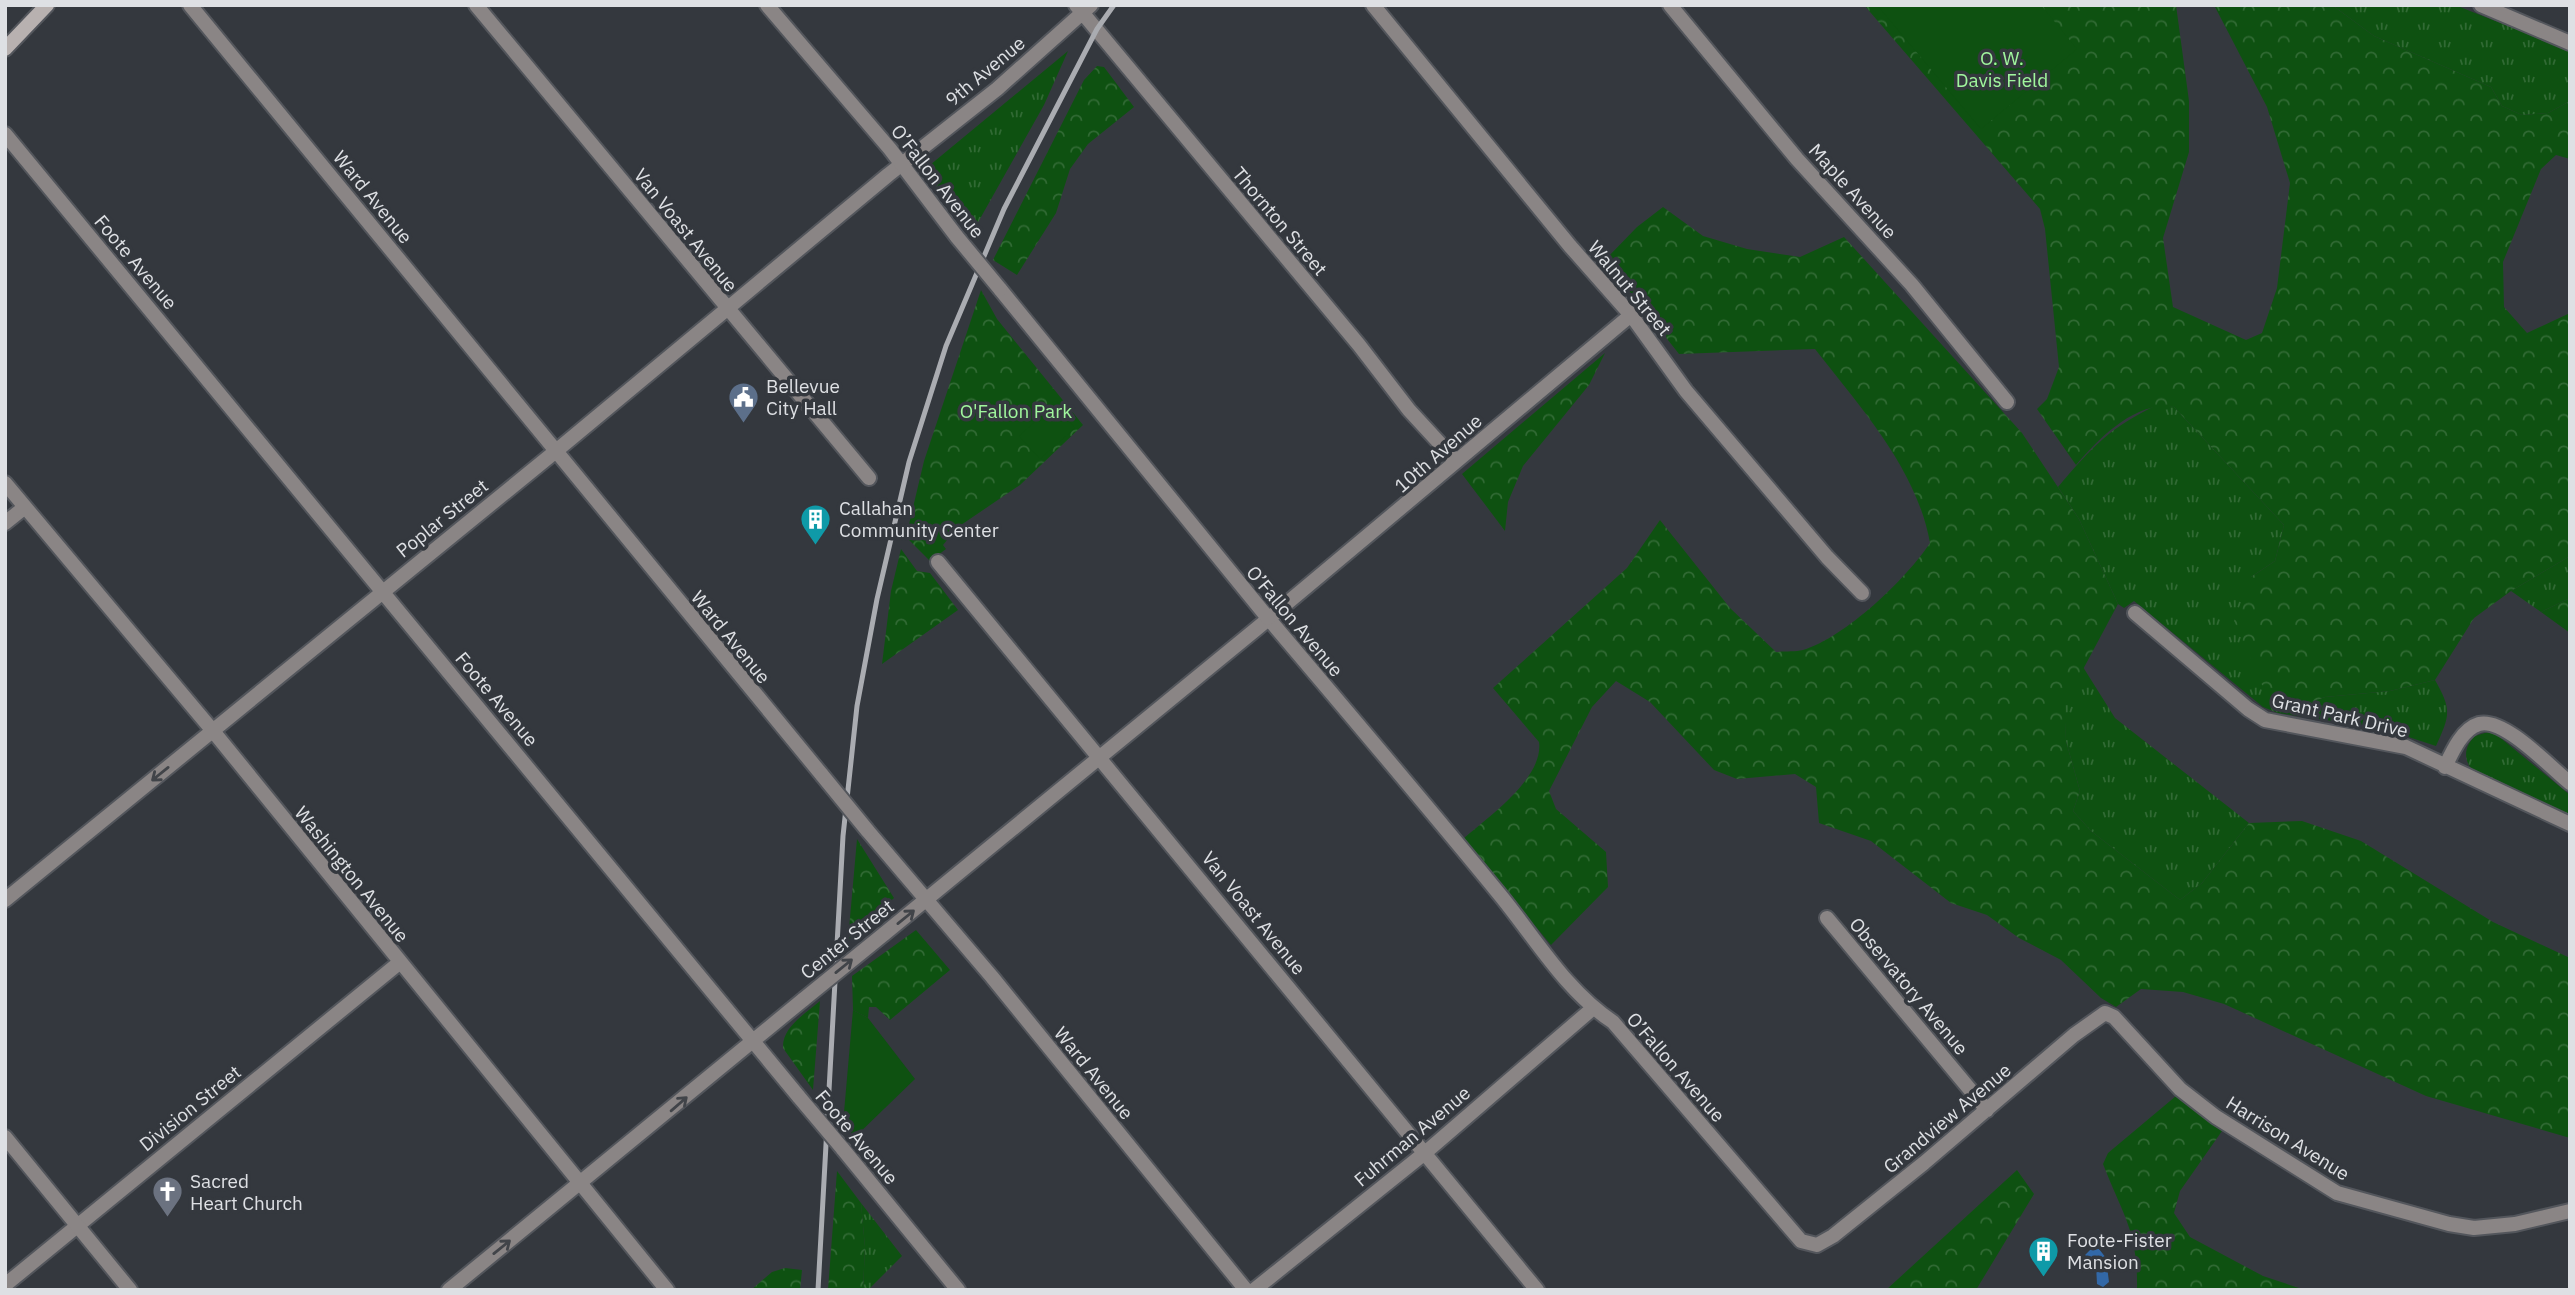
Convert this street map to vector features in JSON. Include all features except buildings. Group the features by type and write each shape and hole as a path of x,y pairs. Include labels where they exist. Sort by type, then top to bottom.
{"main road":[{"path":"5,49 47,5"}],"street":[{"name":"Ward Avenue","path":"190,5 1246,1290"},
{"name":"Van Voast Avenue","path":"476,5 869,478"},
{"name":"O’Fallon Avenue","path":"767,5 901,164 957,237 1268,618 1592,1009 1613,1022 1792,1232 1810,1244"},
{"name":"Walnut Street","path":"1373,5 1570,246 1631,315 1686,391 1827,557 1862,593"},
{"name":"Maple Avenue","path":"1670,5 1797,159 1912,285 2007,402"},
{"path":"2481,5 2570,43"},
{"name":"9th Avenue","path":"901,164 997,89 1083,8"},
{"name":"Thornton Street","path":"1083,8 1359,345 1409,410 1456,461"},
{"name":"Foote Avenue","path":"5,134 754,1039 958,1290"},
{"name":"Poplar Street","path":"5,900 382,590 556,451 901,164"},
{"name":"10th Avenue","path":"1268,618 1631,315"},
{"name":"Washington Avenue","path":"5,483 213,731 667,1290"},
{"path":"5,523 24,507"},
{"name":"Van Voast Avenue","path":"937,562 1426,1152 1537,1290"},
{"name":"Grant Park Drive","path":"2135,613 2248,709 2265,720 2406,747 2570,824"},
{"name":"Center Street","path":"449,1290 1268,618"},
{"path":"2445,767 2470,728 2485,723 2509,731 2570,783"},
{"name":"Observatory Avenue","path":"1828,918 1987,1110"},
{"name":"Division Street","path":"5,1284 399,963"},
{"name":"Fuhrman Avenue","path":"1254,1290 1426,1152 1592,1009"},
{"name":"Grandview Avenue","path":"1810,1244 1824,1242 1833,1236 2074,1035 2105,1013"},
{"name":"Harrison Avenue","path":"2105,1013 2114,1017 2161,1072 2207,1110 2337,1193 2449,1224 2474,1228 2515,1224 2570,1212"},
{"path":"5,1137 130,1290"}],"green space":[{"path":"1864,5 2176,5 2189,101 2189,152 2163,238 2173,307 2246,340 2262,333 2277,288 2290,183 2267,107 2214,5 2332,5 2374,36 2491,87 2502,106 2522,115 2548,113 2570,101 2570,159 2556,155 2541,169 2503,262 2504,307 2527,333 2570,313 2570,556 2511,591 2474,618 2435,680 2390,691 2325,697 2311,702 2285,699 2262,685 2234,621 2251,577 2275,561 2284,525 2174,407 2160,406 2132,415 2107,433 2076,465 2037,409 2047,399 2059,367 2045,229 2040,209"},
{"name":"O. W. Davis Field","path":"1877,5 2041,5 2077,49 1981,129"},
{"path":"2332,5 2455,5 2566,49 2570,51 2570,101 2548,113 2522,115 2502,106 2491,87 2374,36"},
{"path":"1068,51 1044,105 972,233 925,175 930,165"},
{"path":"1097,66 1104,67 1134,107 1088,144 1070,169 1056,213 1017,275 993,260 1084,80"},
{"path":"1663,207 1703,236 1747,249 1800,257 1844,237 2022,433 2079,519 2118,604 2065,703 2066,741 2080,791 2073,811 2091,831 2180,900 2202,883 2249,823 2302,821 2361,841 2493,922 2570,958 2570,1138 2426,1096 2224,1004 2183,992 2141,989 2116,1007 2101,998 2061,960 2019,938 1987,915 1951,903 1871,841 1819,823 1816,787 1795,774 1737,779 1714,770 1650,702 1616,681 1592,707 1549,791 1556,809 1606,852 1608,887 1551,945 1463,839 1524,783 1538,756 1539,742 1493,688 1627,568 1660,520 1730,608 1776,652 1803,650 1838,633 1891,589 1930,543 1923,516 1900,464 1868,416 1815,349 1679,354 1605,260 1637,227"},
{"name":"O'Fallon Park","path":"981,290 997,319 1083,425 1020,485 958,527 943,545 946,549 930,561 906,537 924,461"},
{"path":"1605,353 1589,385 1523,466 1508,502 1505,531 1462,474"},
{"path":"2159,404 2174,407 2284,525 2275,561 2251,577 2311,702 2325,697 2390,691 2435,680 2447,713 2436,746 2381,728 2278,713 2263,707 2134,601 2124,608 2118,604 2079,519 2058,487 2103,439 2127,421"},
{"path":"1054,405 1075,428 1040,459 1019,436"},
{"path":"901,549 917,571 930,573 958,610 882,664 891,591"},
{"path":"2570,556 2570,598 2541,612 2511,591"},
{"path":"2570,598 2570,633 2541,612"},
{"path":"2083,667 2115,718 2249,823 2202,883 2180,900 2091,831 2073,811 2080,791 2066,741 2064,703"},
{"path":"2488,732 2497,735 2570,795 2570,817 2473,771 2466,758 2467,749 2475,736"},
{"path":"857,839 894,898 848,940"},
{"path":"916,930 950,970 890,1020 876,1007 869,1007 868,1018 853,1010 852,976"},
{"path":"820,1001 813,1090 783,1048 790,1027"},
{"path":"853,1010 868,1018 915,1079 855,1137 843,1124"},
{"path":"2176,1096 2222,1131 2180,1191 2174,1213 2190,1237 2263,1276 2305,1290 2137,1290 2132,1237 2103,1164 2108,1153"},
{"path":"2017,1170 2034,1194 1976,1290 1886,1290"},
{"path":"837,1171 861,1203 865,1247 863,1290 828,1290"},
{"path":"861,1203 902,1256 868,1290 863,1290 865,1247"},
{"path":"785,1268 802,1270 800,1290 751,1290 772,1272"}],"water":[{"path":"2092,1248 2099,1249 2106,1258 2109,1282 2103,1287 2097,1284 2096,1265 2085,1255"}],"railway":[{"path":"818,1290 843,836 857,706 877,599 909,462 946,346 1004,209 1097,29 1114,5"}],"place":[{"name":"Bellevue City Hall","path":"743,424"},
{"name":"Callahan Community Center","path":"816,546"},
{"name":"Sacred Heart Church","path":"167,1219"},
{"name":"Foote-Fister Mansion","path":"2044,1278"}]}
